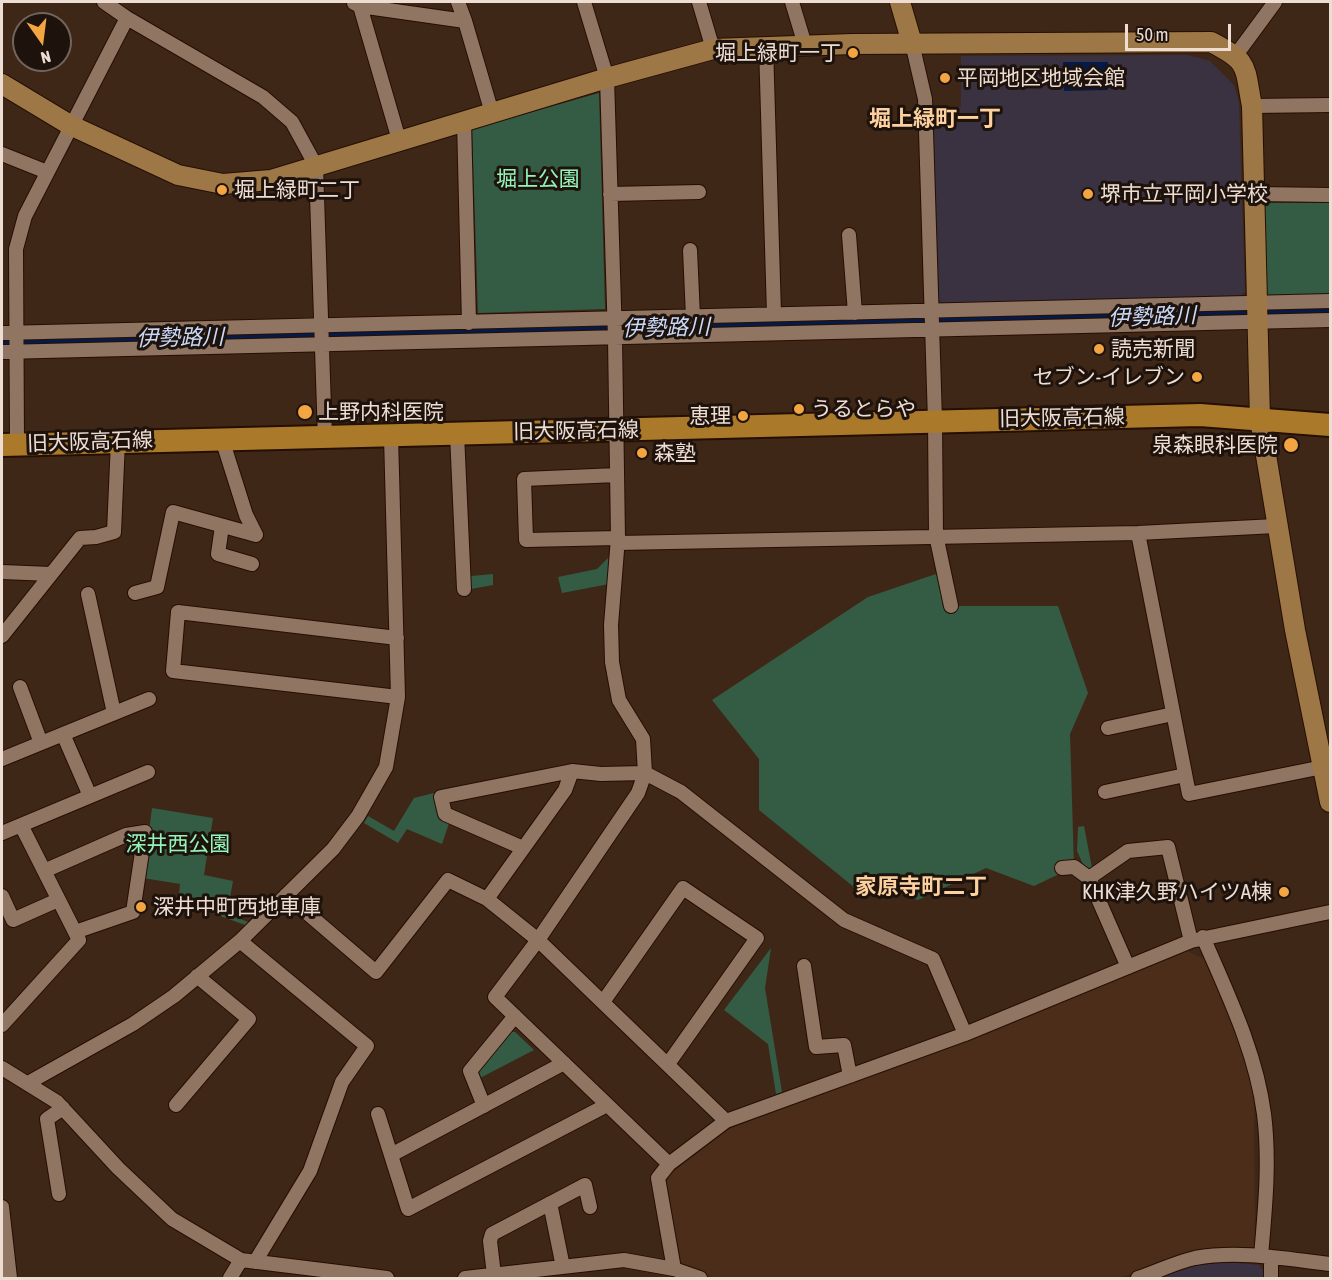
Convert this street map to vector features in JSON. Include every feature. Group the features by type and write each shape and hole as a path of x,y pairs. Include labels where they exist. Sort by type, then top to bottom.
{"main road":[{"name":"旧大阪高石線","path":"9,445 222,439 325,439 1200,415 1330,425"}],"street":[{"path":"104,2 126,18 263,97 292,122 316,166 325,439"},
{"path":"458,2 492,113"},
{"path":"585,2 607,78 615,337 618,541 611,625 612,662 619,700 643,739 645,773 638,792 538,939 495,997 669,1164"},
{"path":"699,2 713,49"},
{"path":"792,2 805,45"},
{"path":"900,2 925,99 935,421 936,535 951,606"},
{"path":"1236,55 1275,2"},
{"path":"399,140 356,4 465,21"},
{"path":"9,445 17,351 16,249 25,216 126,18"},
{"path":"2,84 70,125 178,175 198,181 246,184 316,166 607,78 713,49 912,43 1211,42 1236,55 1244,65 1252,106 1260,419 1276,526 1330,802"},
{"path":"766,46 774,314"},
{"path":"1252,106 1330,105"},
{"path":"464,121 469,323"},
{"path":"2,154 47,172"},
{"path":"610,194 699,192"},
{"path":"1255,194 1330,195"},
{"path":"849,235 855,313"},
{"path":"2,248 16,249"},
{"path":"690,250 693,317"},
{"path":"2,333 614,320 774,314 855,313 931,321 1258,312 1330,301"},
{"path":"2,352 615,337 931,321 1258,312 1330,320"},
{"path":"457,434 464,589"},
{"path":"28,1083 133,1024 240,941 333,849 386,767 398,697 391,436"},
{"path":"135,593 157,588 173,512 256,535 246,515 222,439"},
{"path":"2,634 80,538 114,532 118,441"},
{"path":"617,475 524,479 526,540 618,541 1138,533 1276,526"},
{"path":"222,526 218,555 252,564"},
{"path":"1138,533 1189,794 1323,767"},
{"path":"2,572 51,574"},
{"path":"88,594 114,713"},
{"path":"396,638 178,612 173,671 398,697"},
{"path":"20,687 41,743"},
{"path":"2,759 149,699"},
{"path":"1108,728 1173,714"},
{"path":"63,734 90,796"},
{"path":"487,899 565,790 572,771"},
{"path":"524,849 445,814 441,797 572,771 601,774 645,773 681,792 844,920 933,958 964,1034"},
{"path":"2,833 148,772"},
{"path":"1105,792 1185,775"},
{"path":"2,1025 79,940 21,825"},
{"path":"44,871 126,835 145,832 132,912 75,932"},
{"path":"1089,878 1128,851 1168,847 1197,939 1247,1038 1264,1115 1266,1257 1271,1278"},
{"path":"1062,868 1074,867 1089,878 1128,967"},
{"path":"286,895 376,972 448,880 487,899 538,939 726,1121"},
{"path":"603,1002 683,888 757,938 668,1064"},
{"path":"2,896 13,920 58,900"},
{"path":"674,1269 658,1178 669,1164 726,1121 964,1034 1197,939 1330,912"},
{"path":"230,1278 248,1261 310,1171 342,1082 367,1046 240,941"},
{"path":"804,966 816,1047 844,1045 850,1076"},
{"path":"176,1105 249,1019 197,976"},
{"path":"484,1106 470,1071 515,1016"},
{"path":"391,1155 564,1063"},
{"path":"2,1068 63,1107 117,1168 172,1219 248,1261 321,1275 387,1278"},
{"path":"378,1114 408,1209 607,1105"},
{"path":"59,1194 47,1119 63,1107"},
{"path":"494,1275 489,1241 492,1234 585,1185 590,1207"},
{"path":"550,1203 563,1267"},
{"path":"2,1207 10,1278"},
{"path":"1138,1278 1194,1258 1266,1257 1330,1264"},
{"path":"465,1278 624,1260 674,1269 700,1278"}],"shaded area":[{"name":"堺市立平岡小学校","path":"1188,55 1210,61 1234,85 1239,103 1245,292 1240,296 942,305 939,300 932,107 961,107 961,56"},
{"path":"1185,950 1204,959 1239,1032 1254,1090 1255,1247 1251,1251 1170,1259 1120,1278 718,1278 686,1271 679,1264 665,1185 670,1174 729,1129 1020,1020"},
{"path":"1229,1262 1259,1265 1264,1272 1263,1278 1158,1278 1198,1265"}],"green space":[{"name":"堀上公園","path":"599,93 605,309 478,313 472,129"},
{"path":"1269,203 1330,203 1330,296 1270,298 1266,292 1264,207"},
{"path":"612,554 609,584 562,593 558,577 597,569"},
{"path":"493,574 493,585 471,589 471,576"},
{"path":"936,574 951,606 1058,606 1088,693 1070,734 1074,867 1034,886 986,868 918,900 876,886 865,896 759,810 759,759 712,700 868,597"},
{"path":"434,793 439,819 449,823 442,844 407,829 398,843 364,823 368,816 394,831 414,798"},
{"name":"深井西公園","path":"152,808 213,818 204,875 233,881 227,914 251,923 248,926 198,908 178,907 180,884 143,878"},
{"path":"1084,826 1092,868 1086,871 1077,851 1078,827"},
{"path":"771,948 765,988 782,1092 776,1094 768,1044 724,1010"},
{"path":"510,1032 515,1032 534,1050 478,1079 478,1072"}],"water":[{"path":"1063,62 1108,62 1108,90 1064,91"}],"waterway":[{"name":"伊勢路川","path":"2,342 1132,318 1330,310"}],"place":[{"name":"堀上緑町一丁","path":"853,53"},
{"name":"平岡地区地域会館","path":"945,78"},
{"name":"堀上緑町二丁","path":"222,190"},
{"name":"堺市立平岡小学校","path":"1088,194"},
{"name":"読売新聞","path":"1099,349"},
{"name":"セブン-イレブン","path":"1197,377"},
{"name":"うるとらや","path":"799,409"},
{"name":"上野内科医院","path":"305,412"},
{"name":"恵理","path":"743,416"},
{"name":"泉森眼科医院","path":"1291,445"},
{"name":"森塾","path":"642,453"},
{"name":"KHK津久野ハイツA棟","path":"1284,892"},
{"name":"深井中町西地車庫","path":"141,907"}],"district":[{"name":"堀上緑町一丁","path":"935,119"},
{"name":"家原寺町二丁","path":"921,887"}]}
